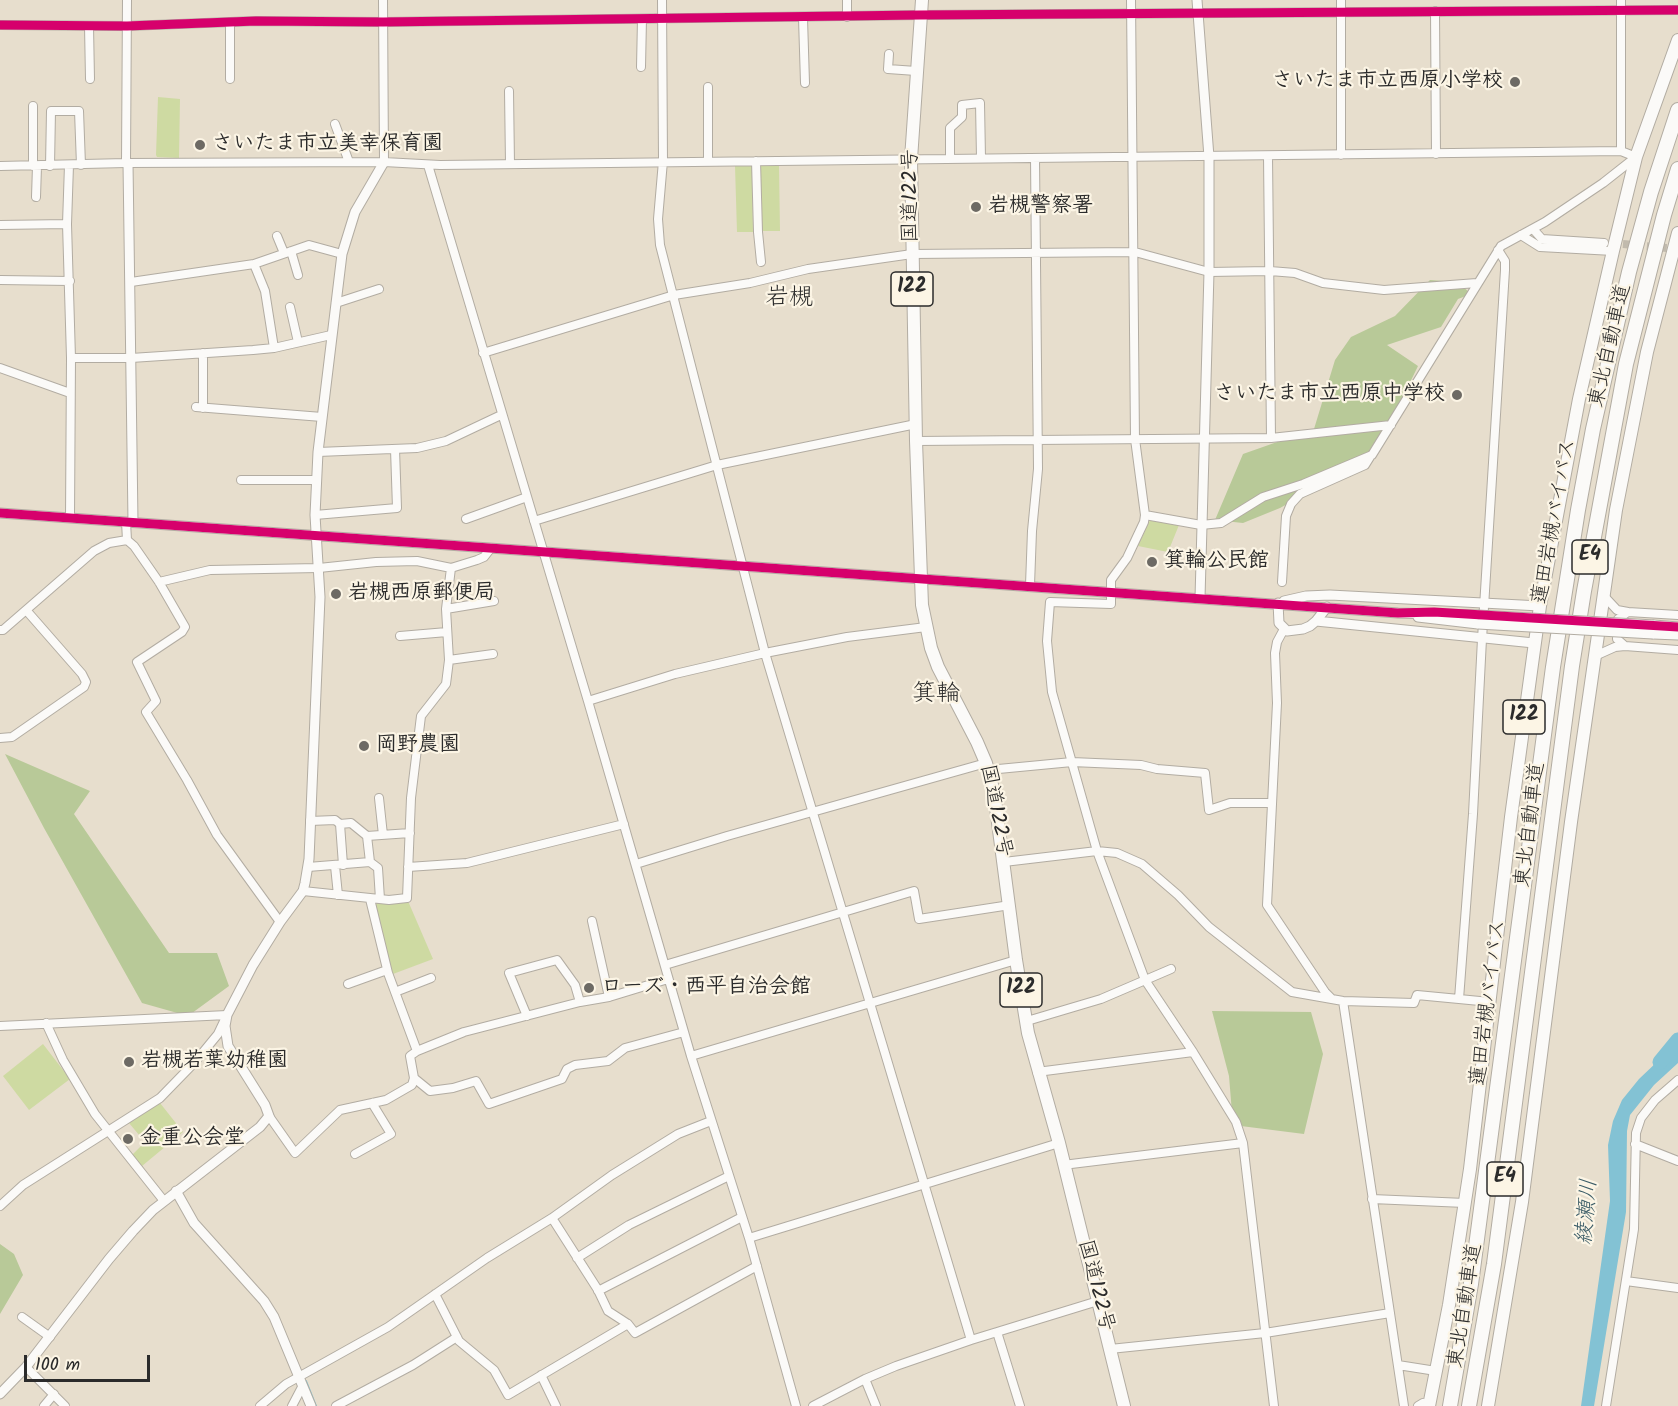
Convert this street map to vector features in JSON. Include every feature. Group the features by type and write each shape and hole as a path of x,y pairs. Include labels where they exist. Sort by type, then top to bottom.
{"highway":[{"name":"国道122号","path":"922,0 911,159 916,441 922,605 938,667 968,722 987,767 994,792 1016,960 1037,1072 1059,1143 1124,1406"},
{"name":"蓮田岩槻バイパス","path":"1424,1405 1436,1371 1465,1203 1511,817 1540,606 1608,247 1636,157 1678,40"},
{"name":"東北自動車道","path":"1450,1406 1475,1262 1546,711 1578,510 1593,429 1629,273 1651,192 1678,110"},
{"name":"東北自動車道","path":"1469,1406 1494,1264 1572,666 1588,568 1626,364 1678,169"},
{"path":"1488,1406 1522,1202 1603,595 1628,440 1647,352 1678,233"}],"street":[{"path":"127,0 127,163 131,282 130,522 127,540"},
{"path":"0,1206 23,1185 160,1098 218,1034 253,965 303,891 308,867 319,609 315,515 318,452 342,254 355,212 384,162 383,0"},
{"path":"662,0 663,161 658,219 660,245 765,653 971,1340"},
{"path":"847,0 847,17"},
{"path":"1131,0 1135,439 1145,515 1127,558 1111,580 1111,604 1050,602 1047,641 1052,692 1097,851 1145,980 1236,1122 1243,1143 1274,1406"},
{"path":"1197,0 1209,157 1209,272 1200,598"},
{"path":"1341,0 1341,155"},
{"path":"1620,151 1621,0"},
{"path":"0,25 127,26 230,22 1677,10"},
{"path":"1435,11 1436,154"},
{"path":"802,18 805,83"},
{"path":"640,67 642,19"},
{"path":"230,22 230,79"},
{"path":"88,26 90,79"},
{"path":"889,54 888,69 916,71"},
{"path":"708,87 708,161"},
{"path":"509,91 510,164"},
{"path":"950,159 950,128 962,117 962,105 980,103 981,158"},
{"path":"33,106 36,197"},
{"path":"50,166 51,111 79,111 81,165"},
{"path":"336,124 349,162"},
{"path":"0,166 349,162 428,165 1620,151 1636,157"},
{"path":"1268,156 1271,438"},
{"path":"1282,582 1286,516 1291,504 1300,494 1365,465 1498,250 1603,183 1636,157"},
{"path":"1030,585 1038,469 1035,158"},
{"path":"756,161 761,262"},
{"path":"69,165 70,517"},
{"path":"428,165 691,1056 749,1238 796,1406"},
{"path":"0,225 68,224"},
{"path":"1533,229 1542,239 1608,247"},
{"path":"1521,235 1540,247 1608,247"},
{"path":"277,236 288,252 298,275"},
{"path":"131,282 254,264 309,244 342,254"},
{"path":"1459,999 1473,814 1505,270 1505,261 1498,250"},
{"path":"483,352 674,295 750,283 808,269 912,254 1135,252 1209,272 1294,273 1323,283 1384,290 1477,284"},
{"path":"254,264 265,291 274,348"},
{"path":"0,280 70,280"},
{"path":"336,303 379,289"},
{"path":"290,307 298,342"},
{"path":"71,358 131,358 274,348 331,335"},
{"path":"203,354 199,407 322,417"},
{"path":"0,368 70,393"},
{"path":"318,452 417,448 446,441 501,415"},
{"path":"534,521 717,465 916,424"},
{"path":"916,441 1271,438 1391,425"},
{"path":"315,515 397,508 395,449"},
{"path":"1145,515 1201,525 1221,523 1263,497 1303,484 1372,455"},
{"path":"241,480 316,480"},
{"path":"466,519 527,496"},
{"path":"0,513 1278,603 1398,613 1433,620 1478,620 1653,629 1678,627"},
{"path":"127,540 134,546 159,582 185,627 183,632 137,662 156,701 146,712 217,835 280,922"},
{"path":"0,630 3,630 94,551 109,543 127,540"},
{"path":"159,582 210,570 319,568 376,562 417,561 451,568 484,557 491,548"},
{"path":"303,891 380,899 407,898 411,798 421,716 446,684 449,660 446,609 451,568"},
{"path":"1278,603 1306,596 1330,595 1540,606"},
{"path":"1603,595 1617,610 1678,615"},
{"path":"446,609 494,601"},
{"path":"1278,603 1279,623 1284,629 1294,631 1316,621 1327,607"},
{"path":"0,738 12,737 84,687 86,681 26,610"},
{"path":"1625,646 1617,639 1618,619 1628,612"},
{"path":"1316,621 1534,643"},
{"path":"588,701 675,674 765,653 847,637 926,627"},
{"path":"1284,629 1279,635 1275,653 1277,703 1267,905 1332,999"},
{"path":"1653,629 1678,635"},
{"path":"400,636 447,632"},
{"path":"1595,656 1615,647 1625,646 1678,650"},
{"path":"449,660 493,654"},
{"path":"636,864 812,812 987,767 1072,762 1141,765 1157,769 1205,773 1209,810 1230,803 1271,803"},
{"path":"379,798 383,835"},
{"path":"309,821 335,820 340,824 351,823 367,836 410,833"},
{"path":"338,895 340,824"},
{"path":"408,867 466,863 624,824"},
{"path":"367,836 370,862"},
{"path":"1004,862 1097,851 1117,853 1142,864 1178,895 1209,927 1292,992 1343,1001 1414,1003 1418,995 1490,1002"},
{"path":"308,867 370,862 378,868 380,899"},
{"path":"665,965 914,891 919,919 1010,905"},
{"path":"370,898 387,970 417,1052"},
{"path":"591,921 609,997"},
{"path":"527,1016 509,973 556,960 575,985 580,1002"},
{"path":"691,1056 1016,960"},
{"path":"1027,1021 1101,999 1171,969"},
{"path":"348,984 387,970"},
{"path":"395,992 431,978"},
{"path":"227,1015 225,1026 228,1046 266,1105 269,1116 295,1153 340,1110 386,1100 412,1085 414,1078 410,1056 417,1052 464,1032 580,1002 609,997 668,979"},
{"path":"1343,1001 1404,1406"},
{"path":"0,1026 227,1015"},
{"path":"46,1023 63,1060 107,1132 164,1201"},
{"path":"414,1078 430,1091 453,1088 476,1081 489,1104 562,1079 567,1069 575,1065 608,1061 625,1048 684,1032"},
{"path":"1037,1072 1193,1052"},
{"path":"1606,1406 1635,1212 1636,1133 1641,1118 1655,1100 1678,1080"},
{"path":"355,1154 391,1134 372,1103"},
{"path":"0,1394 26,1367 133,1231 164,1201 260,1127 269,1116"},
{"path":"260,1406 286,1384 387,1327 552,1218 612,1175 678,1134 711,1121"},
{"path":"749,1238 1059,1143"},
{"path":"1064,1165 1243,1143"},
{"path":"1635,1144 1678,1161"},
{"path":"578,1258 629,1226 729,1176"},
{"path":"176,1191 194,1223 264,1302 274,1317 311,1406"},
{"path":"1372,1199 1465,1203"},
{"path":"598,1291 742,1217"},
{"path":"552,1218 608,1311 628,1324 635,1333 757,1266"},
{"path":"1626,1281 1678,1288"},
{"path":"435,1294 459,1341 494,1370 508,1395 628,1324"},
{"path":"813,1406 865,1379 971,1340 1098,1301"},
{"path":"1110,1349 1265,1333 1390,1313"},
{"path":"22,1317 50,1337"},
{"path":"997,1332 1020,1406"},
{"path":"336,1406 413,1365 457,1337"},
{"path":"1398,1365 1436,1371"},
{"path":"26,1367 64,1406"},
{"path":"541,1375 556,1406"},
{"path":"865,1379 876,1406"},
{"path":"291,1406 302,1387"},
{"path":"44,1406 54,1394"}],"green space":[{"path":"158,97 180,99 179,158 157,157 156,155"},
{"path":"760,165 779,165 780,231 762,231"},
{"path":"735,166 752,166 753,232 737,232"},
{"path":"1430,280 1458,282 1471,294 1458,299 1441,327 1387,345 1418,366 1401,401 1362,462 1280,508 1243,523 1215,520 1243,454 1314,429 1335,360 1351,337 1395,316"},
{"path":"1150,520 1179,525 1168,552 1138,546"},
{"path":"5,754 90,791 74,814 169,953 217,953 229,986 188,1016 142,1003"},
{"path":"408,901 433,959 393,974 375,906 378,902 388,904"},
{"path":"1212,1011 1311,1012 1323,1054 1304,1134 1233,1125 1229,1076"},
{"path":"43,1044 70,1079 29,1110 3,1076"},
{"path":"160,1103 183,1132 142,1166 132,1155 145,1142 129,1123"},
{"path":"0,1244 14,1254 23,1275 0,1314"}],"water":[{"path":"1678,1042 1678,1063 1654,1085 1630,1115 1627,1131 1626,1212 1594,1406 1581,1406 1610,1201 1608,1145 1613,1121 1622,1100 1639,1079"}],"waterway":[{"name":"綾瀬川","path":"1660,1062 1678,1040"},
{"path":"306,1381 316,1406"}],"tunnel":[{"path":"1611,243 1677,249"}],"cycle path":[{"path":"0,25 127,26 256,21 383,22 920,15 1677,10"},
{"path":"0,513 1398,613 1434,612 1678,627"}],"place":[{"name":"さいたま市立西原小学校","path":"1515,82"},
{"name":"さいたま市立美幸保育園","path":"200,145"},
{"name":"岩槻警察署","path":"976,207"},
{"name":"さいたま市立西原中学校","path":"1457,395"},
{"name":"箕輪公民館","path":"1152,562"},
{"name":"岩槻西原郵便局","path":"336,594"},
{"name":"岡野農園","path":"364,746"},
{"name":"ローズ・西平自治会館","path":"589,988"},
{"name":"岩槻若葉幼稚園","path":"129,1062"},
{"name":"金重公会堂","path":"128,1139"}],"district":[{"name":"岩槻","path":"789,300"},
{"name":"箕輪","path":"936,696"}]}
